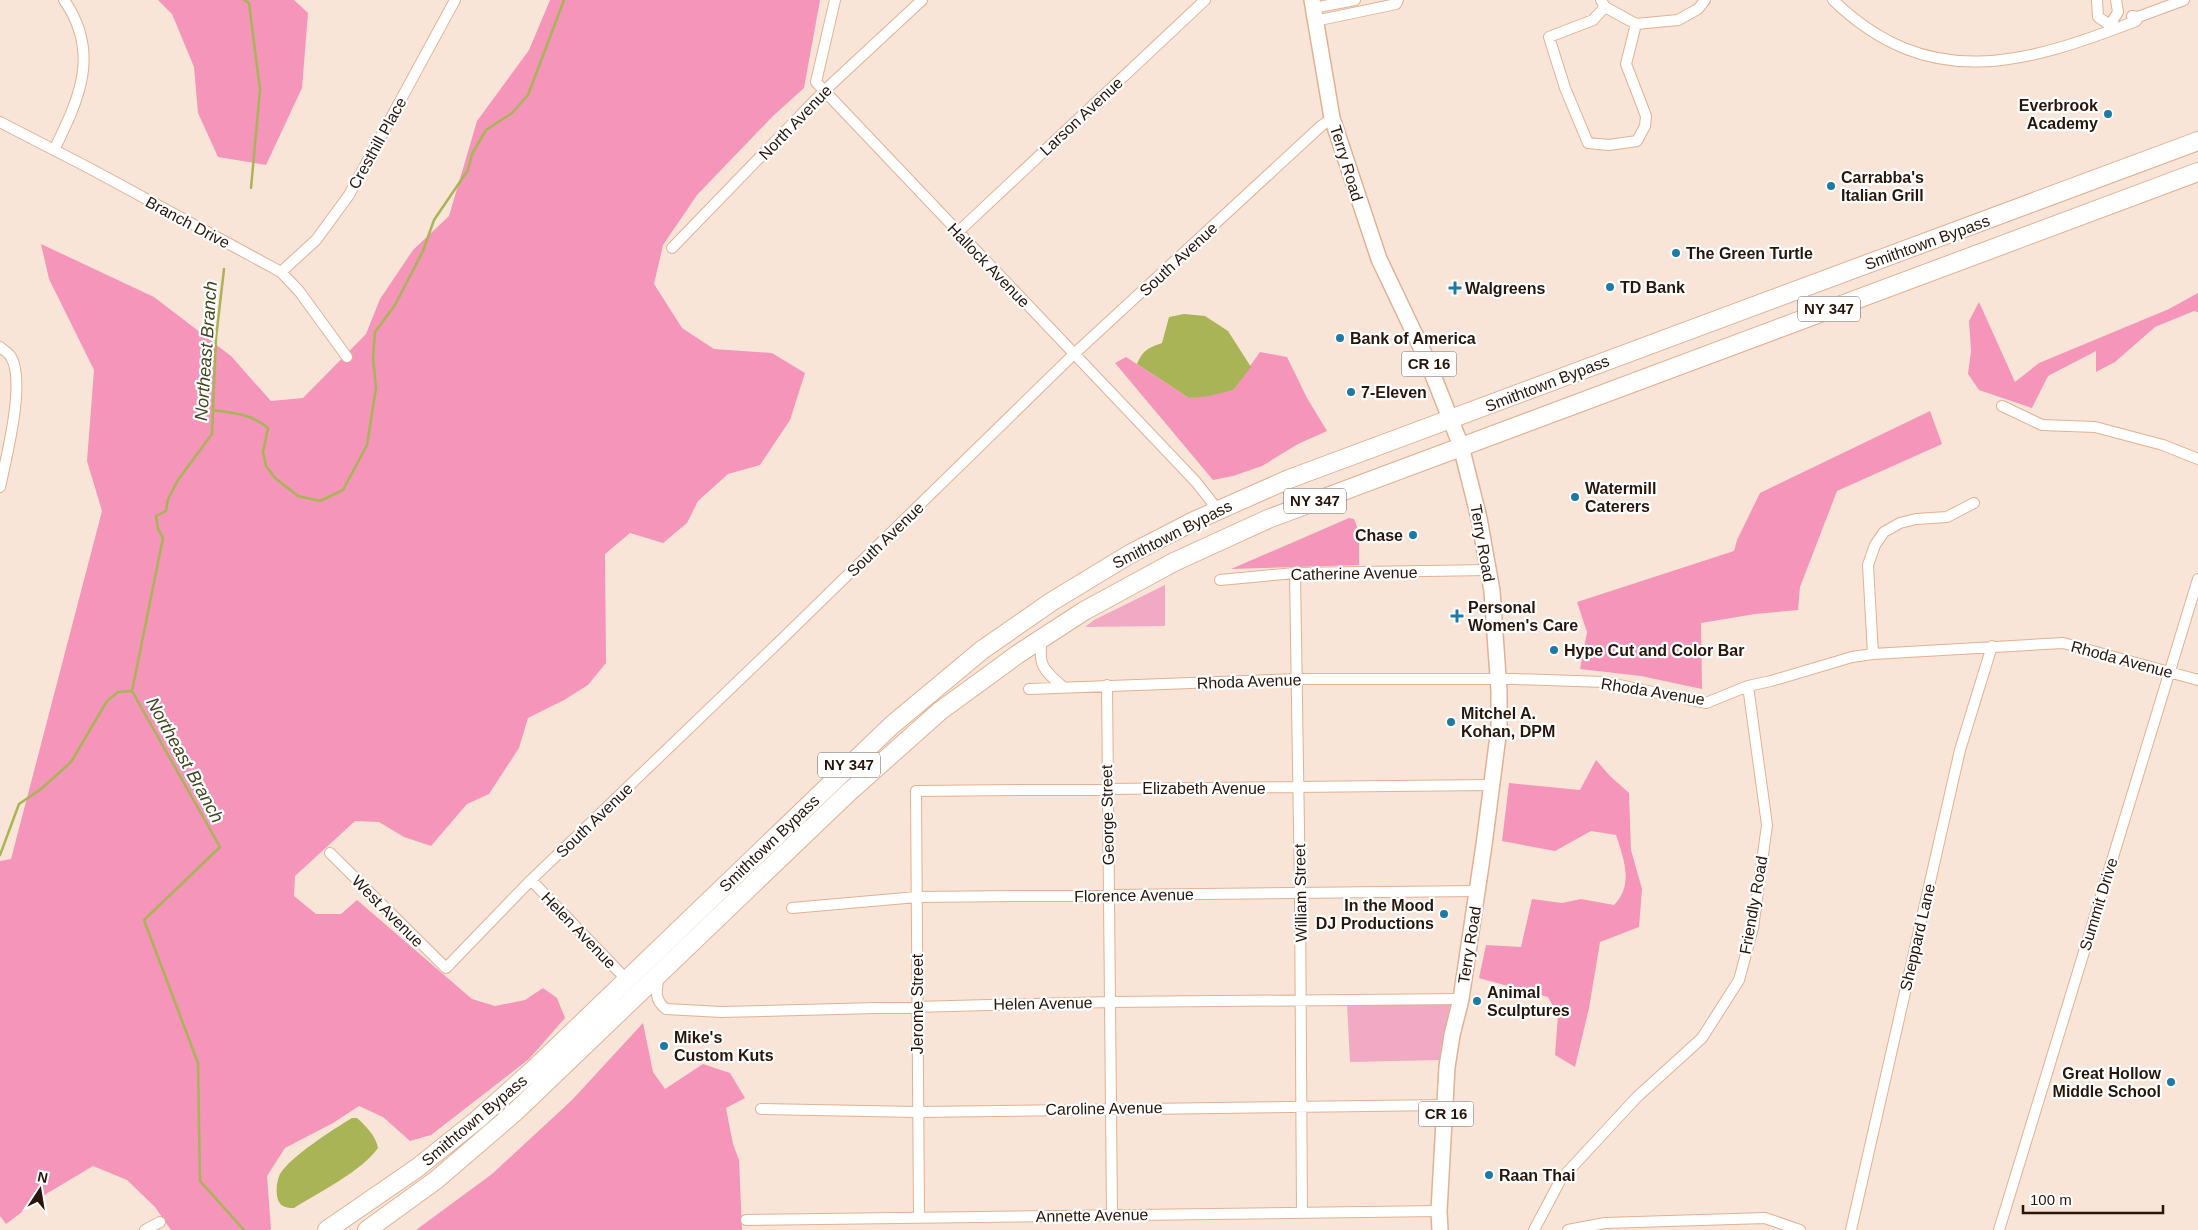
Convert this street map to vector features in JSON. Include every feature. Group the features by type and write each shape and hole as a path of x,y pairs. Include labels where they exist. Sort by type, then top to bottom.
{"highway":[{"name":"Smithtown Bypass","path":"327,1230 410,1173 464,1130 527,1075 880,736 957,670 1020,622 1089,577 1130,554 1218,510 1289,479 2198,141"},
{"name":"Smithtown Bypass","path":"367,1230 418,1194 495,1130 891,752 965,692 1084,611 1150,574 1268,519 2198,172"}],"main road":[{"name":"Terry Road","path":"1314,10 1332,118 1379,259 1427,360 1451,419 1479,518 1488,570 1499,679 1500,714 1492,785 1461,999 1448,1059 1439,1211 1440,1230"}],"street":[{"path":"54,150 75,107 82,83 81,38 71,10 64,0"},
{"name":"Cresthill Place","path":"281,272 316,240 348,195 455,0"},
{"path":"823,92 816,82 835,0"},
{"name":"North Avenue","path":"672,248 823,92 922,0"},
{"name":"Larson Avenue","path":"958,232 1205,0"},
{"path":"1314,10 1354,0"},
{"path":"1314,10 1396,4 1398,0"},
{"path":"1636,24 1626,64 1646,116 1645,126 1637,141 1608,145 1588,143 1565,88 1549,37 1593,20 1603,3 1636,24 1678,20 1698,9 1704,0"},
{"path":"1833,0 1847,14 1877,35 1903,48 1937,59 1977,62 2015,58 2089,39 2132,16 2138,17 2184,0"},
{"path":"2097,0 2098,17 2111,27"},
{"path":"2111,27 2118,12 2115,3"},
{"name":"Hallock Avenue","path":"823,92 1196,482 1218,510"},
{"name":"South Avenue","path":"446,968 531,880 782,639 1074,354 1321,126 1332,118"},
{"name":"Branch Drive","path":"0,122 281,272 309,304 347,357"},
{"path":"0,346 12,358 17,382 15,405 0,487"},
{"path":"2002,406 2042,425 2096,427 2163,445 2198,459"},
{"path":"1873,654 1868,565 1875,545 1884,532 1900,523 1916,519 1947,518 1974,503"},
{"name":"Catherine Avenue","path":"1220,580 1295,573 1488,570"},
{"name":"William Street","path":"1295,573 1302,1213"},
{"name":"Summit Drive","path":"1999,1230 2198,579"},
{"path":"1042,638 1041,663 1048,674 1062,686"},
{"name":"Rhoda Avenue","path":"1029,689 1062,686 1297,679 1499,679 1606,682 1706,703 1748,686 1852,657 1992,646 2063,643 2198,680"},
{"name":"Sheppard Lane","path":"1851,1230 1960,750 1992,646"},
{"name":"George Street","path":"1107,685 1112,1216"},
{"name":"Friendly Road","path":"1534,1230 1561,1179 1637,1097 1702,1038 1739,980 1753,928 1767,825 1748,686"},
{"name":"Elizabeth Avenue","path":"916,791 1492,785"},
{"name":"Jerome Street","path":"916,791 919,1217"},
{"name":"West Avenue","path":"330,853 446,968"},
{"name":"Helen Avenue","path":"531,880 627,980"},
{"name":"Florence Avenue","path":"792,908 917,897 1477,891"},
{"name":"Helen Avenue","path":"660,974 656,996 660,1004 669,1010 721,1012 917,1005 1461,999"},
{"name":"Caroline Avenue","path":"761,1109 917,1112 1446,1105"},
{"name":"Annette Avenue","path":"746,1220 1439,1211"},
{"path":"1568,1230 1605,1223 1765,1218 1800,1230"},
{"path":"145,1230 160,1222"}],"shaded area":[{"path":"158,0 294,0 308,13 302,88 266,165 218,157 198,113 194,67 172,14"},
{"path":"550,0 820,0 804,88 773,116 697,195 663,245 654,284 682,328 714,349 772,353 805,373 790,420 760,465 728,474 698,501 687,523 663,543 630,533 605,554 606,663 588,685 564,700 528,718 519,748 489,794 467,804 431,846 404,837 379,822 355,821 295,876 294,896 316,914 341,914 357,900 472,999 495,1006 525,1000 543,988 557,998 565,1018 529,1059 431,1135 410,1141 383,1117 359,1106 333,1123 285,1148 267,1176 271,1229 269,1230 171,1230 155,1207 127,1180 93,1166 46,1194 6,1224 0,1216 0,861 11,859 102,511 87,461 94,370 49,279 41,244 154,297 231,356 271,401 303,398 366,334 380,299 413,250 449,216 477,121 529,50"},
{"path":"2198,293 2198,312 2194,311 2155,327 2115,362 2096,372 2096,351 2048,376 2032,408 1979,390 1968,374 1971,351 1969,321 1979,302 2015,382 2039,363 2169,309"},
{"path":"1184,314 1205,316 1228,331 1251,367 1233,390 1209,396 1189,398 1137,364 1146,350 1162,343 1169,317"},
{"path":"1260,352 1287,357 1307,398 1327,431 1298,444 1262,466 1233,476 1213,480 1115,363 1126,357 1189,398 1233,390"},
{"path":"1930,411 1942,444 1837,491 1800,587 1798,610 1755,614 1701,623 1702,689 1641,676 1580,669 1587,632 1577,602 1734,551 1737,540 1760,493"},
{"path":"1349,518 1354,519 1359,532 1359,565 1231,569"},
{"path":"1165,585 1165,626 1085,627 1094,620"},
{"path":"1596,760 1629,793 1631,850 1642,889 1639,927 1600,942 1589,1008 1575,1067 1555,1055 1558,1015 1548,997 1479,978 1486,945 1521,947 1532,899 1562,903 1581,899 1614,905 1620,897 1624,889 1626,872 1616,835 1591,831 1555,851 1502,841 1509,783 1580,790"},
{"path":"1347,1005 1450,1005 1441,1060 1350,1062"},
{"path":"643,1023 653,1072 665,1089 703,1064 730,1073 745,1098 726,1108 733,1144 739,1160 742,1230 416,1230 492,1174 572,1100"},
{"path":"352,1118 357,1118 367,1127 375,1139 378,1148 371,1157 351,1173 294,1208 282,1206 277,1193 277,1182 280,1174 293,1159 313,1143"}],"waterway":[{"name":"Northeast Branch","path":"244,0 249,3 260,90 251,188"},
{"path":"213,410 249,417 268,428 263,452 266,466 275,478 298,496 320,501 343,490 367,445 376,388 373,358 375,332 395,305 423,251 434,220 468,170 472,154 486,130 512,113 528,95 564,0"},
{"name":"Northeast Branch","path":"224,269 216,338 212,434 178,480 168,499 166,511 156,516 158,529 163,538 132,691 220,847 144,920 198,1063 200,1181 244,1230"},
{"path":"0,855 19,804 41,789 71,762 107,701 118,692 132,691"}],"place":[{"name":"Everbrook Academy","path":"2108,114"},
{"name":"Carrabba's Italian Grill","path":"1831,186"},
{"name":"The Green Turtle","path":"1676,253"},
{"name":"TD Bank","path":"1610,287"},
{"name":"Walgreens","path":"1455,288"},
{"name":"Bank of America","path":"1340,338"},
{"name":"7-Eleven","path":"1351,392"},
{"name":"Watermill Caterers","path":"1575,497"},
{"name":"Chase","path":"1413,535"},
{"name":"Personal Women's Care","path":"1457,616"},
{"name":"Hype Cut and Color Bar","path":"1554,650"},
{"name":"Mitchel A. Kohan, DPM","path":"1451,722"},
{"name":"In the Mood DJ Productions","path":"1444,914"},
{"name":"Animal Sculptures","path":"1477,1001"},
{"name":"Mike's Custom Kuts","path":"664,1046"},
{"name":"Great Hollow Middle School","path":"2171,1082"},
{"name":"Raan Thai","path":"1489,1175"}]}
